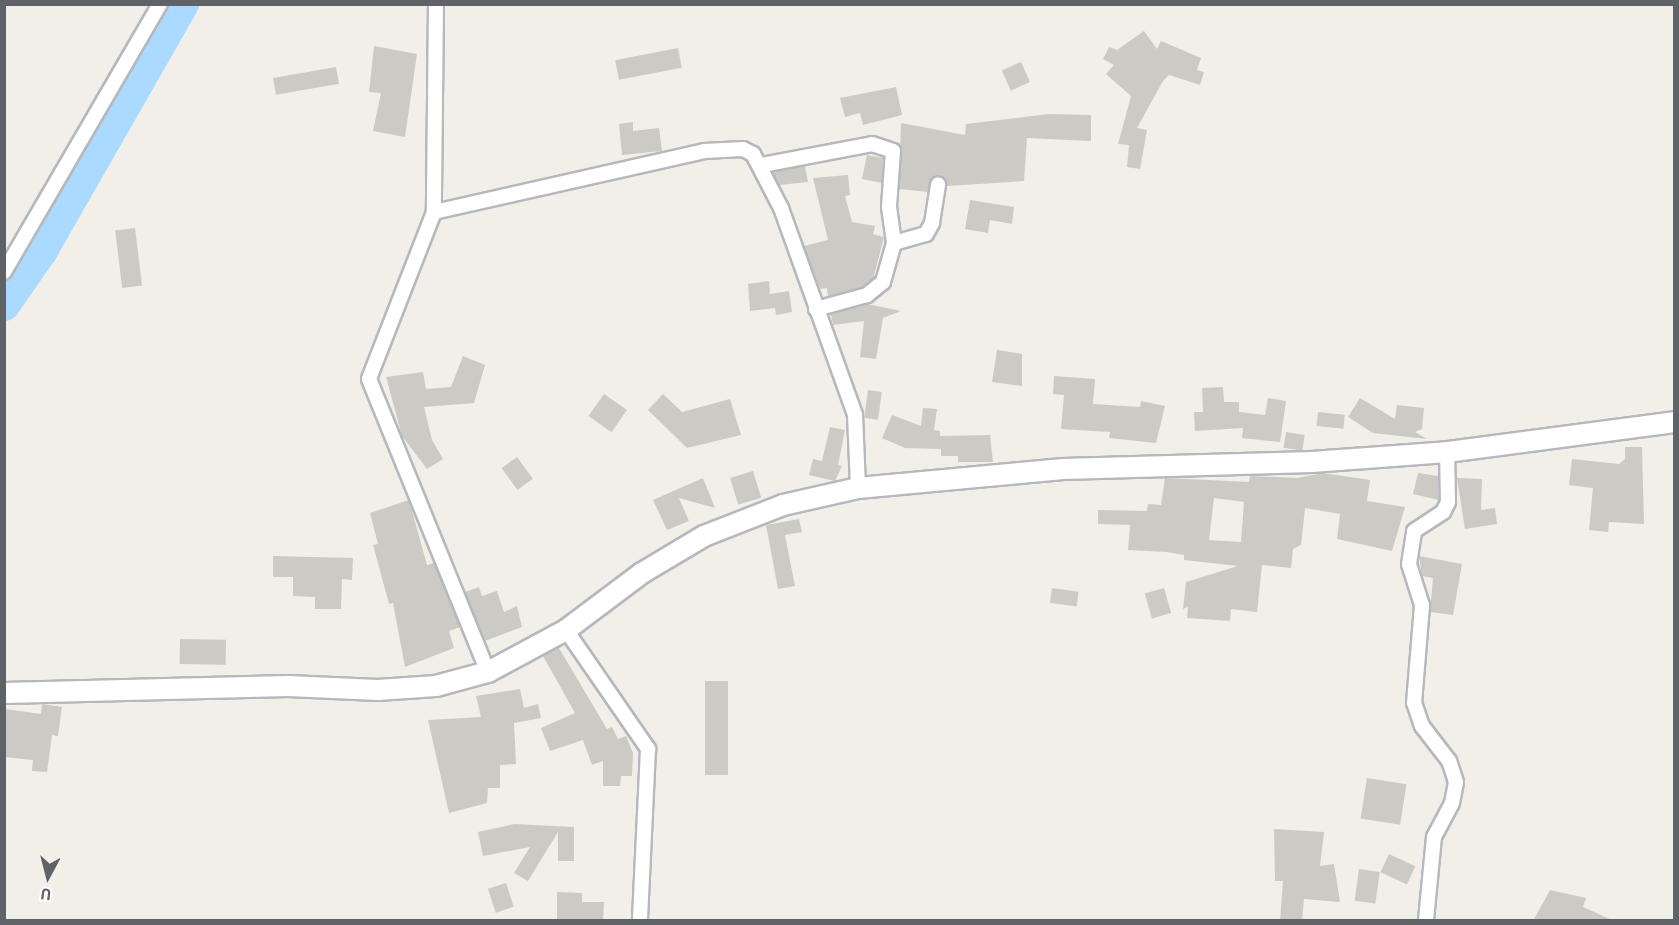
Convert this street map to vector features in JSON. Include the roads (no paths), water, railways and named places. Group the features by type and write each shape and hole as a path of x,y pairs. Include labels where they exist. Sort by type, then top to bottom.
{"street":[{"path":"4,272 160,4"},
{"path":"436,4 434,212 369,379 488,672"},
{"path":"762,165 884,145 893,151 889,207 894,243 877,290 816,309"},
{"path":"434,212 704,151 743,149 762,165 855,415 858,488"},
{"path":"894,243 926,234 932,223 938,184"},
{"path":"4,693 288,686 378,690 436,686 488,672 566,630 642,573 704,536 783,505 858,488 1063,469 1312,462 1447,452 1674,422"},
{"path":"1426,921 1434,837 1452,803 1456,782 1449,762 1419,721 1414,703 1422,605 1409,564 1414,531 1443,512 1448,502 1447,452"},
{"path":"566,630 648,749 640,921"}],"waterway":[{"path":"4,305 41,252 183,4"}]}
